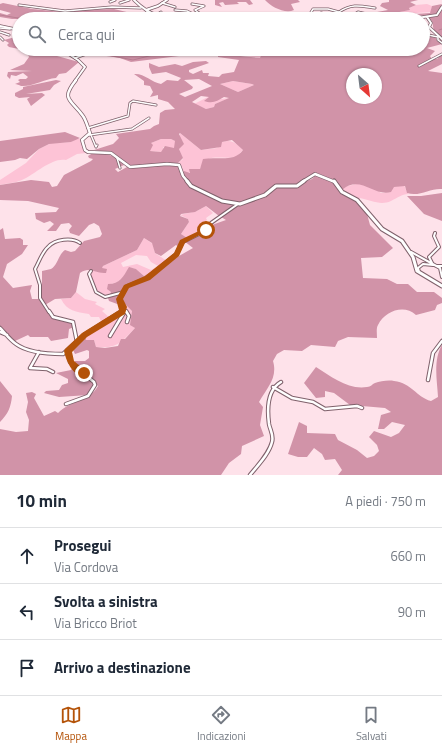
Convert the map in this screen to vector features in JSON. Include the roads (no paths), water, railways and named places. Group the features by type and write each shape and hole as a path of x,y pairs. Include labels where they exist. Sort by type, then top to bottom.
{"street":[{"path":"110,2 115,0"},
{"path":"120,4 129,0"},
{"path":"134,0 141,8 147,12"},
{"path":"147,12 145,11 167,0"},
{"path":"162,3 175,7"},
{"path":"192,4 204,6 195,10 198,12"},
{"path":"311,12 313,9 328,9 339,12 344,6 352,4 376,8"},
{"path":"19,5 64,11 112,7 141,8"},
{"path":"430,16 440,13 442,7"},
{"path":"175,10 189,12"},
{"path":"0,29 12,29"},
{"path":"0,29 12,29"},
{"path":"0,29 9,35"},
{"path":"430,29 442,39"},
{"path":"430,35 438,36"},
{"path":"438,36 438,40 442,42"},
{"path":"0,37 3,40"},
{"path":"419,66 422,63 435,59 442,54"},
{"path":"73,56 77,58 85,69 68,90 67,95 71,104 83,116 95,147 97,147 97,145"},
{"path":"77,58 82,56"},
{"path":"88,128 128,116 130,103 133,101 156,105"},
{"path":"149,118 132,129 83,137 82,140 85,150 88,152 111,153 130,168 176,164 181,167 183,176 190,186 210,194 222,201 238,204"},
{"path":"117,158 120,168"},
{"path":"127,322 129,316 123,309 120,299 127,286 147,278 173,257 183,242 203,232 212,223 238,204 258,199 268,194 276,186 297,186 315,174 334,181 342,192 357,200 382,229 398,239 410,252 414,259 415,267 419,272 442,286"},
{"path":"434,265 429,257 439,247 434,236 435,232"},
{"path":"77,342 73,322 53,317 41,301 40,285 35,269 44,256 47,247 66,239 76,240 80,243"},
{"path":"410,252 440,268 442,277"},
{"path":"419,272 418,268 423,264 442,266"},
{"path":"91,271 89,274 98,293 105,297 124,292"},
{"path":"0,328 20,347 39,352 63,354 84,335 122,312 123,309"},
{"path":"110,336 112,330 126,311"},
{"path":"0,332 8,335"},
{"path":"428,380 433,353 442,341"},
{"path":"66,404 88,396 96,385 70,362 68,351"},
{"path":"39,352 30,368 47,369 53,372"},
{"path":"250,475 272,444 273,438 269,424 269,398 273,388 281,382"},
{"path":"273,388 292,398 313,402 326,409 357,406 362,408"}],"waterway":[{"path":"0,15 12,17"},
{"path":"112,56 133,60 149,56"}]}
